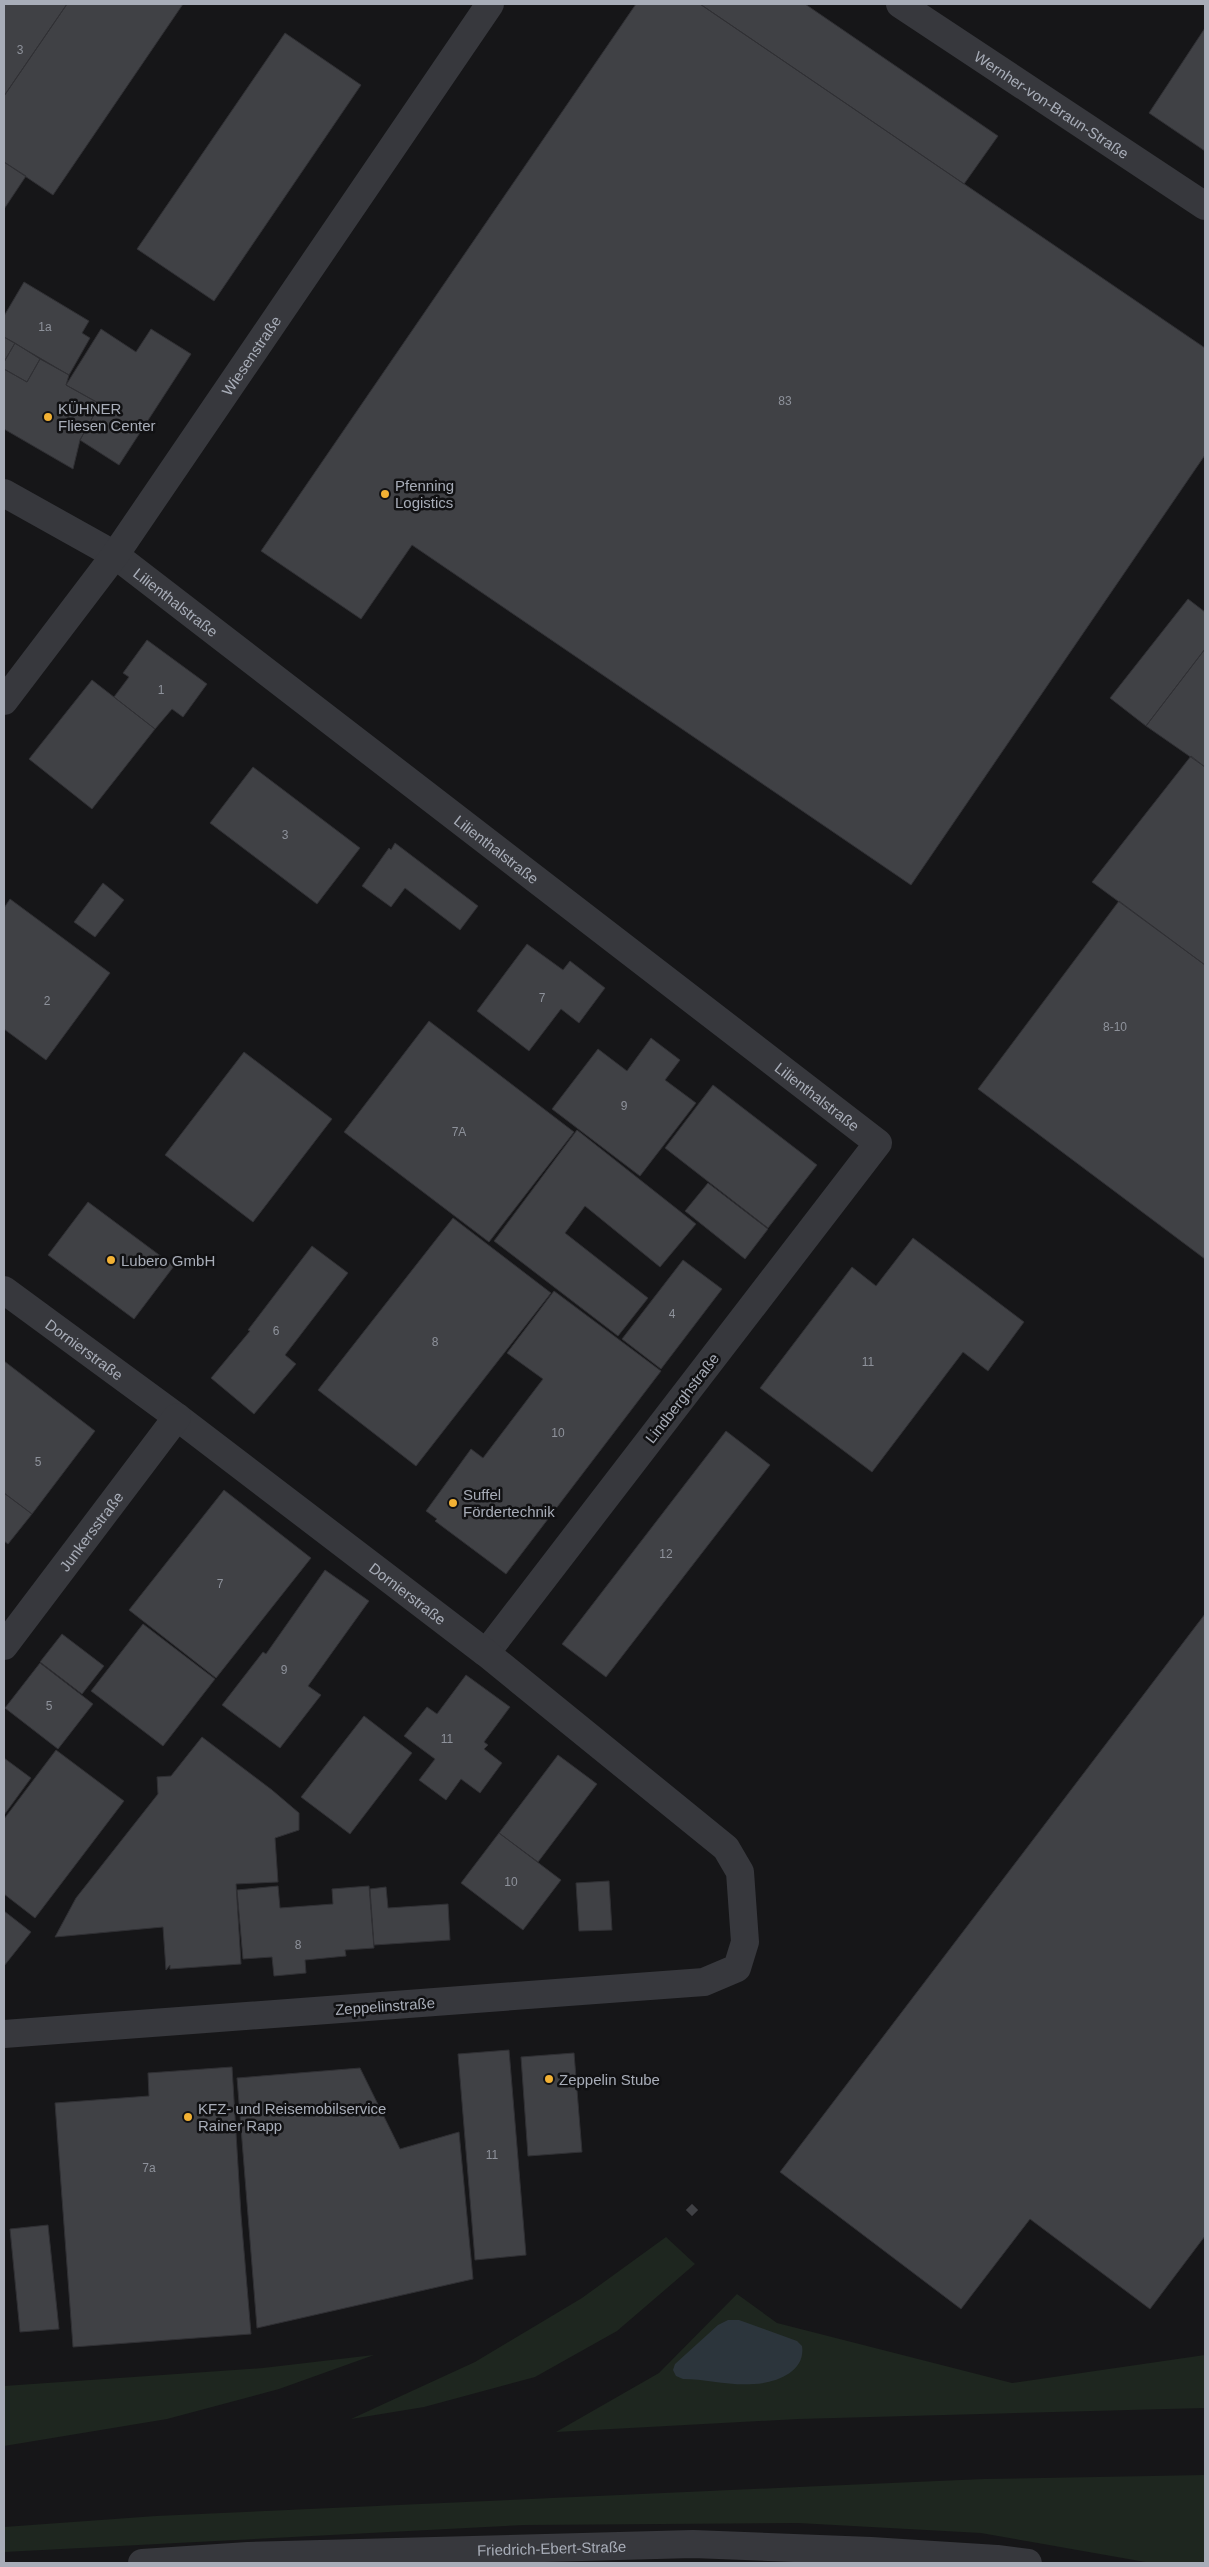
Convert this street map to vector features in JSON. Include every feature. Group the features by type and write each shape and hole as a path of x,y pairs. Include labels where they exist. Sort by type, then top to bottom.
{"street":[{"name":"Wiesenstraße","path":"4,702 115,555 490,4"},
{"name":"Wernher-von-Braun-Straße","path":"900,4 1205,206"},
{"name":"Lilienthalstraße","path":"4,493 115,555 878,1143"},
{"name":"Lindberghstraße","path":"486,1653 878,1143"},
{"name":"Dornierstraße","path":"4,1290 177,1417 486,1653 726,1848 740,1872 745,1942"},
{"name":"Junkersstraße","path":"4,1646 177,1417"},
{"name":"Zeppelinstraße","path":"4,2034 704,1982 737,1968 745,1942"},
{"name":"Friedrich-Ebert-Straße","path":"142,2563 693,2544 871,2551 997,2559 1028,2563"},
{"name":"Friedrich-Ebert-Straße","path":"871,2551 921,2563"}],"shaded area":[{"path":"666,2237 695,2264 617,2331 535,2377 424,2407 351,2419 475,2362 582,2298"},
{"path":"737,2294 777,2323 1012,2383 1205,2355 1205,2408 798,2419 556,2432 659,2373"},
{"path":"728,2320 739,2320 797,2341 802,2346 802,2355 799,2363 788,2374 763,2383 736,2384 683,2379 676,2376 673,2370 675,2364 718,2325"},
{"path":"374,2355 279,2389 167,2419 4,2446 4,2386 263,2368"},
{"path":"1205,2475 1205,2563 1151,2563 981,2533 798,2523 524,2525 4,2552 4,2527 156,2516 984,2479"}],"building":[{"path":"4,4 67,4 4,96"},
{"path":"67,4 183,4 53,195 4,162 4,96"},
{"path":"636,4 700,4 1205,348 1205,455 911,885 412,545 361,619 261,551"},
{"path":"700,4 805,4 998,136 964,184"},
{"path":"1205,28 1205,151 1149,113"},
{"path":"285,33 361,85 214,301 137,249"},
{"path":"4,162 26,176 4,209"},
{"path":"24,282 89,321 82,333 90,338 69,375 4,337 4,316"},
{"path":"101,329 136,352 151,329 191,354 119,465 80,440 100,404 66,385"},
{"path":"4,337 15,343 4,362"},
{"path":"15,343 40,359 27,382 4,369 4,362"},
{"name":"KÜHNER Fliesen Center","path":"40,359 69,375 66,385 100,404 80,440 73,469 4,429 4,369 27,382"},
{"path":"1188,599 1205,612 1205,649 1146,726 1110,698"},
{"path":"147,640 207,684 183,717 172,709 155,729 114,697 129,677 123,673"},
{"path":"1205,649 1205,767 1146,726"},
{"path":"92,680 155,729 92,809 29,759"},
{"path":"1191,756 1205,767 1205,965 1092,882"},
{"path":"253,767 360,848 317,904 210,823"},
{"path":"395,843 478,906 460,930 405,888 391,907 362,886 389,848 391,850"},
{"path":"103,883 124,900 95,937 74,922"},
{"path":"10,899 110,973 46,1060 4,1029 4,908"},
{"path":"1119,901 1205,965 1205,1259 978,1089"},
{"path":"527,944 563,970 570,961 605,988 579,1023 561,1009 529,1051 477,1011"},
{"path":"429,1021 574,1132 489,1242 344,1132"},
{"path":"651,1038 680,1060 665,1080 696,1103 640,1176 552,1109 598,1049 627,1071"},
{"path":"244,1052 332,1119 253,1222 165,1155"},
{"path":"713,1085 817,1165 768,1228 665,1148"},
{"path":"577,1130 696,1224 660,1267 585,1206 565,1233 648,1298 618,1336 494,1241"},
{"path":"708,1183 768,1229 745,1259 685,1211"},
{"name":"Lubero GmbH","path":"88,1202 174,1266 134,1319 48,1255"},
{"path":"453,1218 551,1293 416,1466 318,1390"},
{"path":"913,1238 1024,1322 988,1371 963,1352 872,1472 760,1388 852,1267 876,1286"},
{"path":"312,1246 348,1273 285,1355 296,1364 254,1414 211,1378 250,1331 248,1330"},
{"path":"683,1260 722,1289 661,1369 622,1339"},
{"path":"554,1291 661,1371 506,1574 435,1521 437,1519 426,1511 471,1449 483,1458 543,1379 507,1353"},
{"path":"4,1361 95,1431 32,1514 4,1493"},
{"path":"726,1431 770,1465 606,1677 562,1644"},
{"path":"224,1490 311,1558 216,1678 129,1610"},
{"path":"4,1493 32,1514 8,1544 4,1541"},
{"path":"325,1570 369,1601 308,1686 321,1695 280,1748 222,1705 263,1652 266,1654"},
{"path":"1205,1614 1205,2236 1150,2309 1030,2219 961,2309 780,2172"},
{"path":"143,1624 215,1679 163,1746 91,1691"},
{"path":"62,1634 104,1666 82,1694 40,1662"},
{"path":"40,1663 93,1704 58,1749 5,1708"},
{"path":"466,1675 510,1707 484,1742 488,1745 484,1749 502,1763 480,1793 461,1779 446,1800 419,1780 435,1759 404,1736 427,1707 437,1714"},
{"path":"364,1716 412,1753 350,1834 301,1797"},
{"path":"202,1737 299,1813 299,1830 275,1838 278,1882 236,1884 241,1964 170,1969 170,1965 166,1970 163,1927 55,1937 76,1898 158,1794 157,1777 171,1776"},
{"path":"56,1750 124,1801 35,1918 4,1894 4,1819"},
{"path":"558,1755 597,1784 538,1862 499,1833"},
{"path":"4,1758 31,1778 4,1815"},
{"path":"499,1833 561,1880 523,1930 461,1883"},
{"path":"609,1881 612,1930 579,1931 576,1883"},
{"path":"278,1886 280,1908 333,1904 332,1889 369,1886 374,1948 345,1950 346,1956 305,1960 306,1973 274,1976 272,1957 243,1959 237,1890"},
{"path":"386,1887 388,1908 448,1904 450,1940 374,1945 370,1889"},
{"path":"4,1911 31,1932 4,1966"},
{"path":"509,2050 526,2255 475,2260 458,2054"},
{"path":"574,2053 582,2152 528,2156 521,2057"},
{"path":"232,2067 241,2215 251,2334 73,2347 55,2103 149,2096 148,2073"},
{"path":"360,2068 400,2149 459,2132 473,2279 257,2328 237,2078"},
{"path":"692,2204 698,2210 692,2216 686,2210"},
{"path":"48,2225 59,2329 20,2332 10,2229"}],"place":[{"name":"KÜHNER Fliesen Center","path":"48,417"},
{"name":"Pfenning Logistics","path":"385,494"},
{"name":"Lubero GmbH","path":"111,1260"},
{"name":"Suffel Fördertechnik","path":"453,1503"},
{"name":"Zeppelin Stube","path":"549,2079"},
{"name":"KFZ- und Reisemobilservice Rainer Rapp","path":"188,2117"}]}
